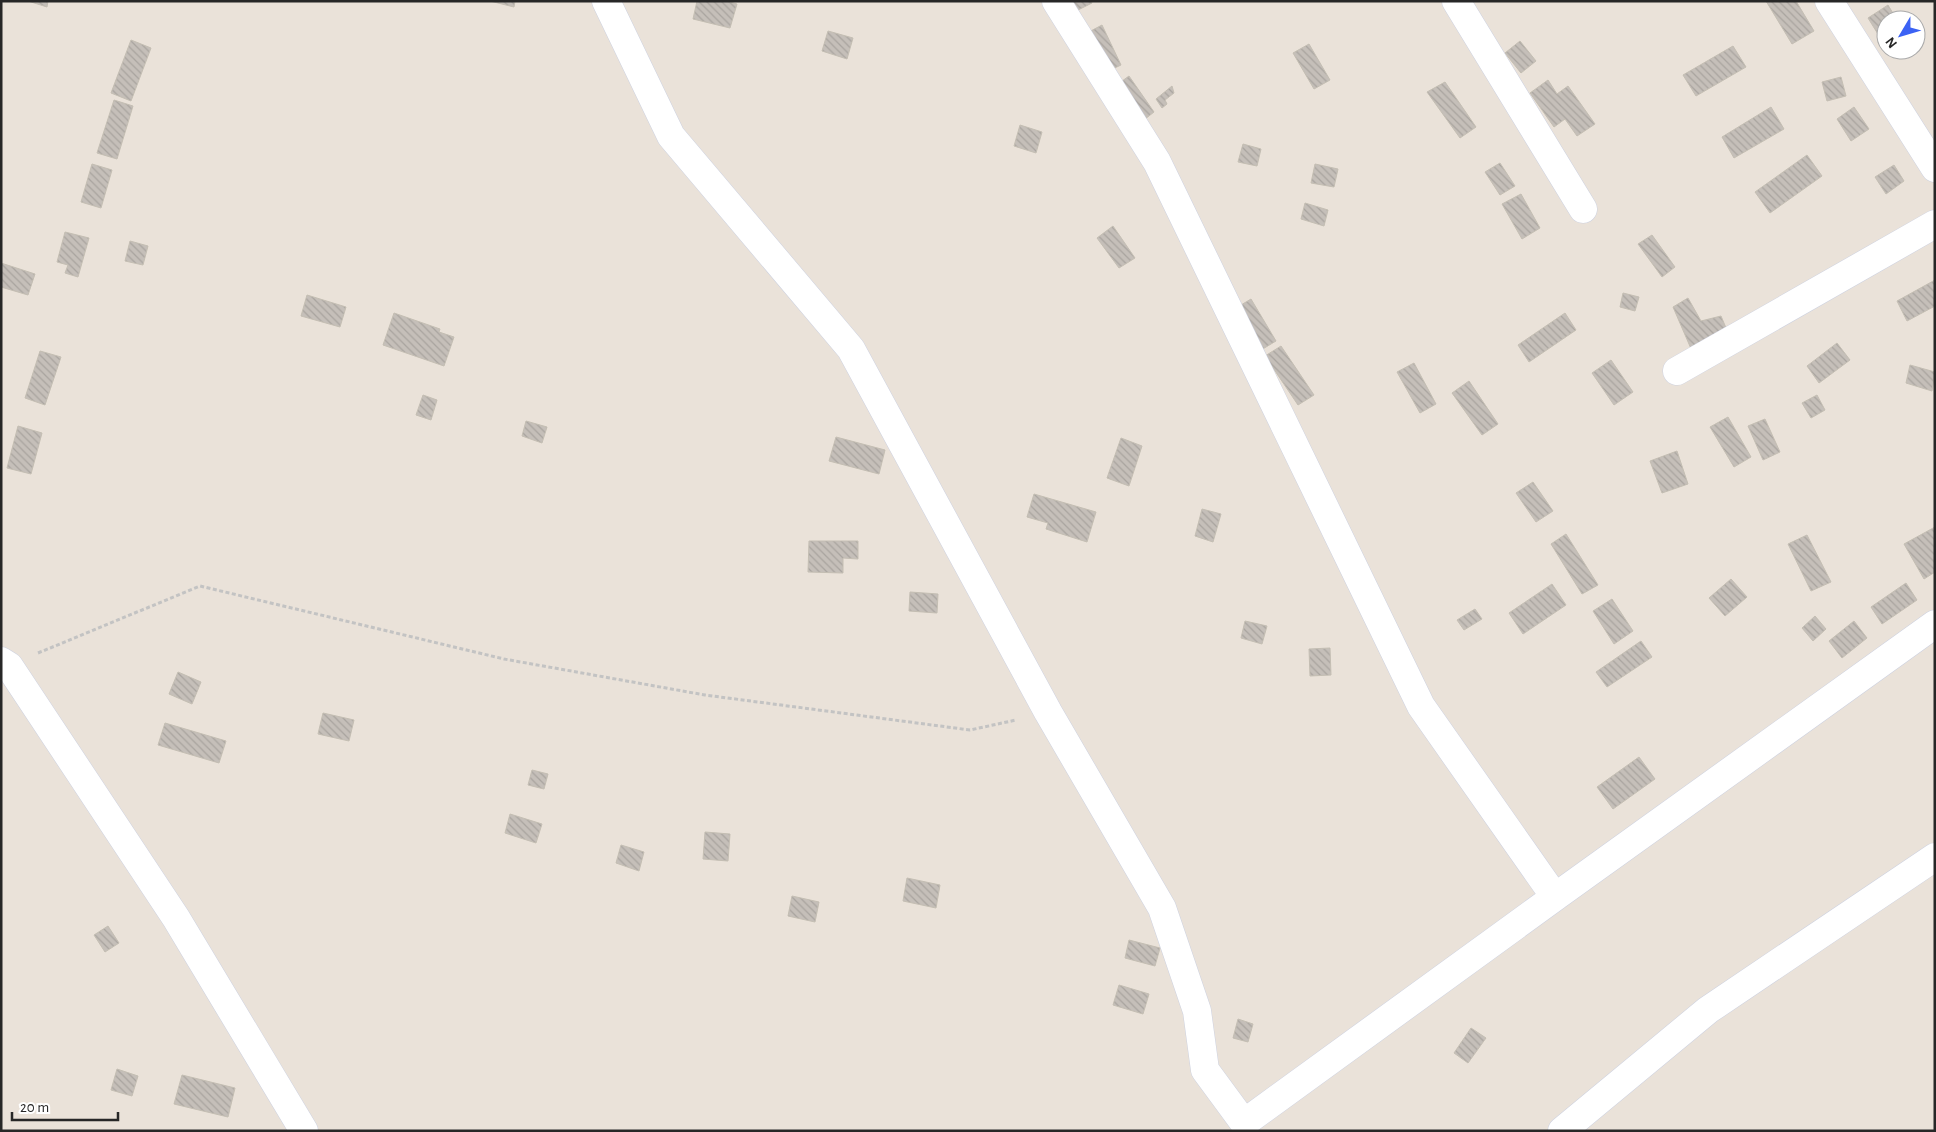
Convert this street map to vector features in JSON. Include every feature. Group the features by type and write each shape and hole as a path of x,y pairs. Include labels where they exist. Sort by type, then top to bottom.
{"street":[{"path":"606,1 671,136 851,348 1048,712 1162,908 1197,1011 1205,1070 1244,1123 1554,897 1935,624"},
{"path":"1056,1 1157,162 1421,706 1554,897"},
{"path":"1456,1 1584,209"},
{"path":"1829,1 1935,168"},
{"path":"1677,370 1935,224"},
{"path":"5,664 176,918 304,1131"},
{"path":"1562,1131 1708,1010 1935,857"}],"path":[{"path":"5,664 200,586 504,660 705,695 970,730 1048,712"}],"building":[{"path":"28,1 48,1 47,7"},
{"path":"490,1 515,1 514,7"},
{"path":"697,1 726,1 737,4 730,28 693,19"},
{"path":"1071,1 1091,1 1092,3 1076,11"},
{"path":"1766,1 1796,1 1814,31 1792,44"},
{"path":"1888,5 1891,10 1880,10"},
{"path":"1876,13 1876,31 1868,18"},
{"path":"1102,25 1121,65 1106,72 1087,33"},
{"path":"828,31 853,38 847,59 822,51"},
{"path":"131,40 151,48 131,101 111,93"},
{"path":"1520,41 1536,61 1521,73 1505,53"},
{"path":"1309,44 1330,80 1314,89 1293,53"},
{"path":"1733,46 1746,67 1696,96 1683,75"},
{"path":"1129,76 1154,112 1140,123 1114,87"},
{"path":"1841,77 1846,96 1827,101 1822,82"},
{"path":"1548,80 1557,94 1568,86 1595,124 1577,136 1565,119 1554,127 1530,93"},
{"path":"1445,82 1476,127 1460,138 1427,92"},
{"path":"1172,86 1174,93 1165,100 1167,104 1162,108 1156,99"},
{"path":"114,100 133,106 117,159 97,153"},
{"path":"1771,107 1784,129 1734,158 1722,137"},
{"path":"1854,107 1869,129 1851,141 1837,119"},
{"path":"1020,125 1042,132 1036,153 1014,146"},
{"path":"1243,144 1261,149 1257,166 1238,162"},
{"path":"1807,155 1822,176 1770,213 1755,192"},
{"path":"1500,163 1515,186 1500,195 1485,172"},
{"path":"92,164 112,170 101,208 81,202"},
{"path":"1315,164 1338,169 1334,187 1311,183"},
{"path":"1894,165 1904,181 1886,194 1875,177"},
{"path":"1521,194 1540,228 1522,239 1502,204"},
{"path":"1305,203 1328,210 1324,226 1301,219"},
{"path":"1113,226 1135,258 1119,268 1097,238"},
{"path":"65,232 89,238 78,277 65,273 68,265 57,262"},
{"path":"1652,235 1675,267 1662,277 1638,244"},
{"path":"130,241 148,246 143,265 125,261"},
{"path":"1,263 35,274 28,295 1,287"},
{"path":"1935,280 1935,306 1907,321 1897,301"},
{"path":"1623,293 1639,297 1635,311 1620,307"},
{"path":"307,295 346,307 340,327 301,316"},
{"path":"1688,298 1701,321 1721,316 1729,335 1692,351 1673,307"},
{"path":"1251,299 1276,341 1261,350 1236,308"},
{"path":"394,313 440,329 439,332 454,337 444,366 383,345"},
{"path":"1565,313 1576,330 1529,362 1518,345"},
{"path":"1837,343 1850,360 1819,383 1807,366"},
{"path":"1281,346 1314,395 1298,405 1265,356"},
{"path":"40,351 61,357 45,405 25,398"},
{"path":"1611,360 1633,392 1614,405 1592,373"},
{"path":"1414,363 1436,404 1420,413 1397,372"},
{"path":"1910,365 1935,372 1932,391 1906,383"},
{"path":"1469,381 1498,424 1482,435 1452,393"},
{"path":"423,395 437,400 431,420 416,415"},
{"path":"1817,395 1825,410 1811,418 1802,403"},
{"path":"1728,417 1751,457 1734,467 1710,427"},
{"path":"1765,419 1780,452 1763,460 1748,426"},
{"path":"526,421 547,427 542,443 522,436"},
{"path":"18,426 42,433 31,474 7,468"},
{"path":"836,437 885,450 879,474 829,461"},
{"path":"1121,438 1142,446 1129,486 1107,478"},
{"path":"1677,451 1688,484 1662,493 1650,461"},
{"path":"1533,482 1553,511 1536,522 1516,493"},
{"path":"1034,494 1096,512 1087,542 1046,529 1048,523 1027,517"},
{"path":"1202,509 1221,514 1213,542 1195,536"},
{"path":"1935,527 1935,572 1924,579 1904,544"},
{"path":"1566,534 1598,585 1582,594 1551,544"},
{"path":"1807,535 1831,582 1811,591 1788,544"},
{"path":"809,541 858,541 858,559 843,558 843,573 808,572"},
{"path":"1731,579 1747,597 1725,616 1709,598"},
{"path":"1906,583 1917,600 1882,624 1871,607"},
{"path":"1552,584 1566,605 1523,634 1509,613"},
{"path":"910,592 938,594 937,613 909,611"},
{"path":"1612,599 1633,631 1614,644 1593,611"},
{"path":"1475,609 1482,619 1464,630 1457,620"},
{"path":"1815,616 1826,629 1813,641 1802,628"},
{"path":"1245,621 1267,626 1262,644 1241,638"},
{"path":"1854,621 1867,638 1842,658 1829,641"},
{"path":"1641,641 1652,657 1607,687 1596,672"},
{"path":"1330,648 1331,675 1310,676 1309,649"},
{"path":"178,672 201,682 192,704 169,694"},
{"path":"323,713 354,720 349,741 318,734"},
{"path":"165,723 226,741 219,763 158,745"},
{"path":"1639,757 1655,779 1613,809 1597,787"},
{"path":"532,770 548,774 544,789 528,785"},
{"path":"510,814 542,824 536,843 505,833"},
{"path":"705,832 730,834 728,861 703,859"},
{"path":"621,845 644,852 639,871 616,863"},
{"path":"907,878 940,885 936,908 903,901"},
{"path":"792,896 819,902 815,922 788,916"},
{"path":"108,926 119,943 105,952 94,935"},
{"path":"1129,940 1160,948 1155,966 1125,958"},
{"path":"1119,985 1149,994 1143,1014 1113,1005"},
{"path":"1238,1019 1253,1024 1248,1042 1233,1038"},
{"path":"1471,1028 1486,1038 1468,1063 1454,1053"},
{"path":"117,1069 138,1076 132,1096 111,1090"},
{"path":"182,1075 235,1088 228,1117 174,1104"}]}
